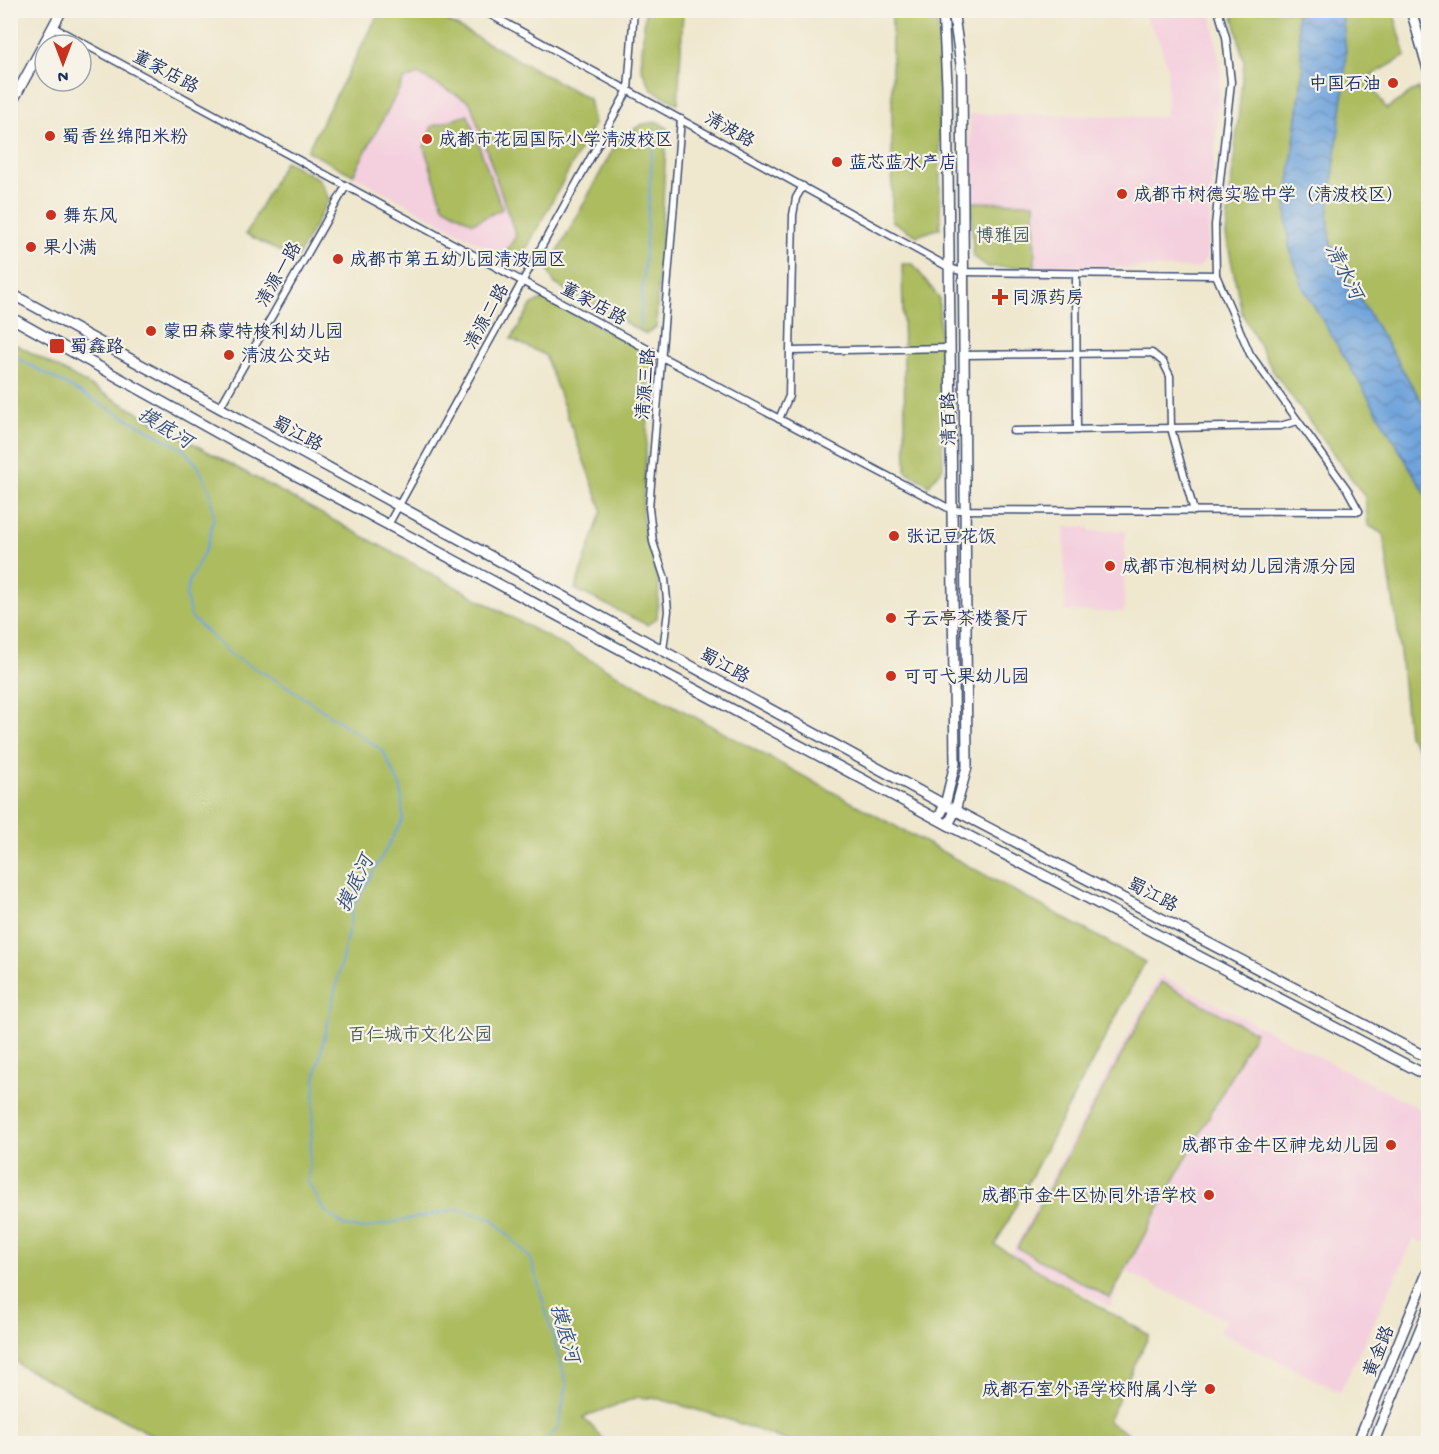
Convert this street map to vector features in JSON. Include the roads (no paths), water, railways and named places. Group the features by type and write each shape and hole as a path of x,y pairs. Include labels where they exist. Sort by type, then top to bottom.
{"street":[{"path":"10,106 62,10"},
{"name":"清波路","path":"482,10 950,268 963,272 1076,275 1216,274"},
{"path":"628,90 634,10"},
{"name":"清百路","path":"938,819 945,806 955,764 950,268 946,25 943,10"},
{"name":"清百路","path":"948,825 956,811 967,767 962,71 954,10"},
{"path":"1013,431 1280,426 1298,421 1250,354 1216,274 1215,225 1231,82 1226,37 1218,10"},
{"path":"1411,10 1428,69"},
{"path":"1426,10 1428,19"},
{"name":"董家店路","path":"53,27 662,357 952,510 1359,511 1347,489 1298,421"},
{"name":"清源二路","path":"388,525 628,90"},
{"name":"清源三路","path":"663,650 668,611 665,579 653,542 650,508 681,119"},
{"name":"清源一路","path":"219,409 346,186"},
{"path":"779,419 789,396 793,215 796,198 803,186"},
{"path":"1076,275 1077,430"},
{"name":"蜀江路","path":"10,293 945,806 1428,1058"},
{"name":"蜀江路","path":"10,317 388,525 948,825 1428,1076"},
{"path":"791,351 950,348"},
{"path":"964,355 1152,353 1163,362 1170,376 1171,428 1194,511"},
{"name":"黄金路","path":"1358,1443 1428,1271"},
{"name":"黄金路","path":"1373,1443 1428,1310"}],"water":[{"path":"1296,11 1342,11 1346,51 1345,79 1328,217 1331,243 1342,269 1428,412 1428,498 1303,288 1289,246 1286,207 1303,70"}],"waterway":[{"path":"640,327 654,128"},
{"name":"摸底河","path":"10,354 183,449 198,466 210,491 214,517 208,544 189,582 186,596 191,617 231,655 285,685 383,751 401,788 403,819 354,906 316,1074 308,1182 324,1210 345,1226 361,1229 459,1209 493,1219 531,1259 567,1385 558,1428 541,1444"}],"place":[{"name":"中国石油","path":"1393,83"},
{"name":"蜀香丝绵阳米粉","path":"50,136"},
{"name":"成都市花园国际小学清波校区","path":"427,139"},
{"name":"蓝芯蓝水产店","path":"837,162"},
{"name":"成都市树德实验中学（清波校区）","path":"1122,194"},
{"name":"舞东风","path":"51,215"},
{"name":"果小满","path":"31,247"},
{"name":"成都市第五幼儿园清波园区","path":"338,259"},
{"name":"同源药房","path":"1000,297"},
{"name":"蒙田森蒙特梭利幼儿园","path":"151,331"},
{"name":"蜀鑫路","path":"57,346"},
{"name":"清波公交站","path":"229,355"},
{"name":"张记豆花饭","path":"894,536"},
{"name":"成都市泡桐树幼儿园清源分园","path":"1110,566"},
{"name":"子云亭茶楼餐厅","path":"891,618"},
{"name":"可可弋果幼儿园","path":"891,676"},
{"name":"成都市金牛区神龙幼儿园","path":"1391,1145"},
{"name":"成都市金牛区协同外语学校","path":"1209,1195"},
{"name":"成都石室外语学校附属小学","path":"1210,1389"}],"park label":[{"name":"博雅园","path":"1003,235"},
{"name":"百仁城市文化公园","path":"420,1034"}],"water label":[{"name":"清水河","path":"1345,271"}]}
